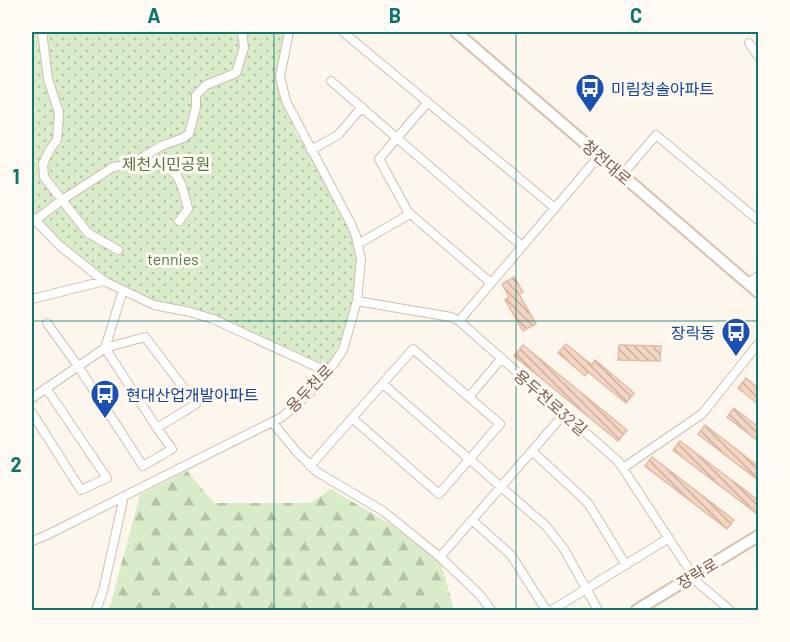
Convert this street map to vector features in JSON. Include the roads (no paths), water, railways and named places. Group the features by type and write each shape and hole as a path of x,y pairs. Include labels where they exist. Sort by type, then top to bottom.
{"street":[{"path":"42,32 48,79 59,113 57,140 43,164 44,177 88,233 118,250"},
{"path":"135,162 161,146 189,134 196,107 196,95 206,85 236,73 244,48 242,32"},
{"name":"용두천로","path":"32,541 272,422 300,402 328,372 347,340 357,301 361,259 351,224 290,111 282,90 280,78 289,32"},
{"path":"343,32 555,208"},
{"name":"청전대로","path":"456,32 759,292"},
{"path":"749,43 759,56"},
{"path":"331,81 522,246"},
{"path":"428,102 379,159 410,214 491,283"},
{"path":"311,150 338,135 362,107"},
{"path":"622,175 656,135 759,220"},
{"path":"459,321 599,156"},
{"path":"179,221 188,209 177,173 162,160 135,162 113,167 33,219 60,246 104,281 154,305 213,319 328,372"},
{"path":"358,244 410,214"},
{"path":"748,283 759,276"},
{"path":"32,299 104,281"},
{"path":"105,348 123,290"},
{"name":"용두천로32길","path":"357,301 451,317 459,321 618,461 698,583 730,610"},
{"path":"47,323 143,466 172,449 105,348"},
{"path":"32,398 105,348 145,337 196,404 157,428"},
{"path":"623,468 702,414 759,344"},
{"path":"310,466 352,418 383,384 413,349 500,424 439,494 352,418"},
{"path":"469,397 501,359"},
{"path":"383,384 556,536 598,610"},
{"path":"32,413 81,490 106,478 46,388"},
{"path":"440,557 564,414"},
{"path":"272,422 310,466 322,476 383,511 440,557 479,594 491,610"},
{"path":"532,451 588,503 626,565"},
{"path":"96,610 103,591 124,496"},
{"path":"472,520 511,555 546,610"},
{"name":"장락로","path":"637,610 759,536"},
{"path":"552,610 669,538"}],"place":[{"name":"미림청솔아파트","path":"590,114"},
{"name":"장락동","path":"736,358"},
{"name":"현대산업개발아파트","path":"105,420"}],"park label":[{"name":"제천시민공원","path":"166,163"},
{"name":"tennies","path":"173,258"}]}
